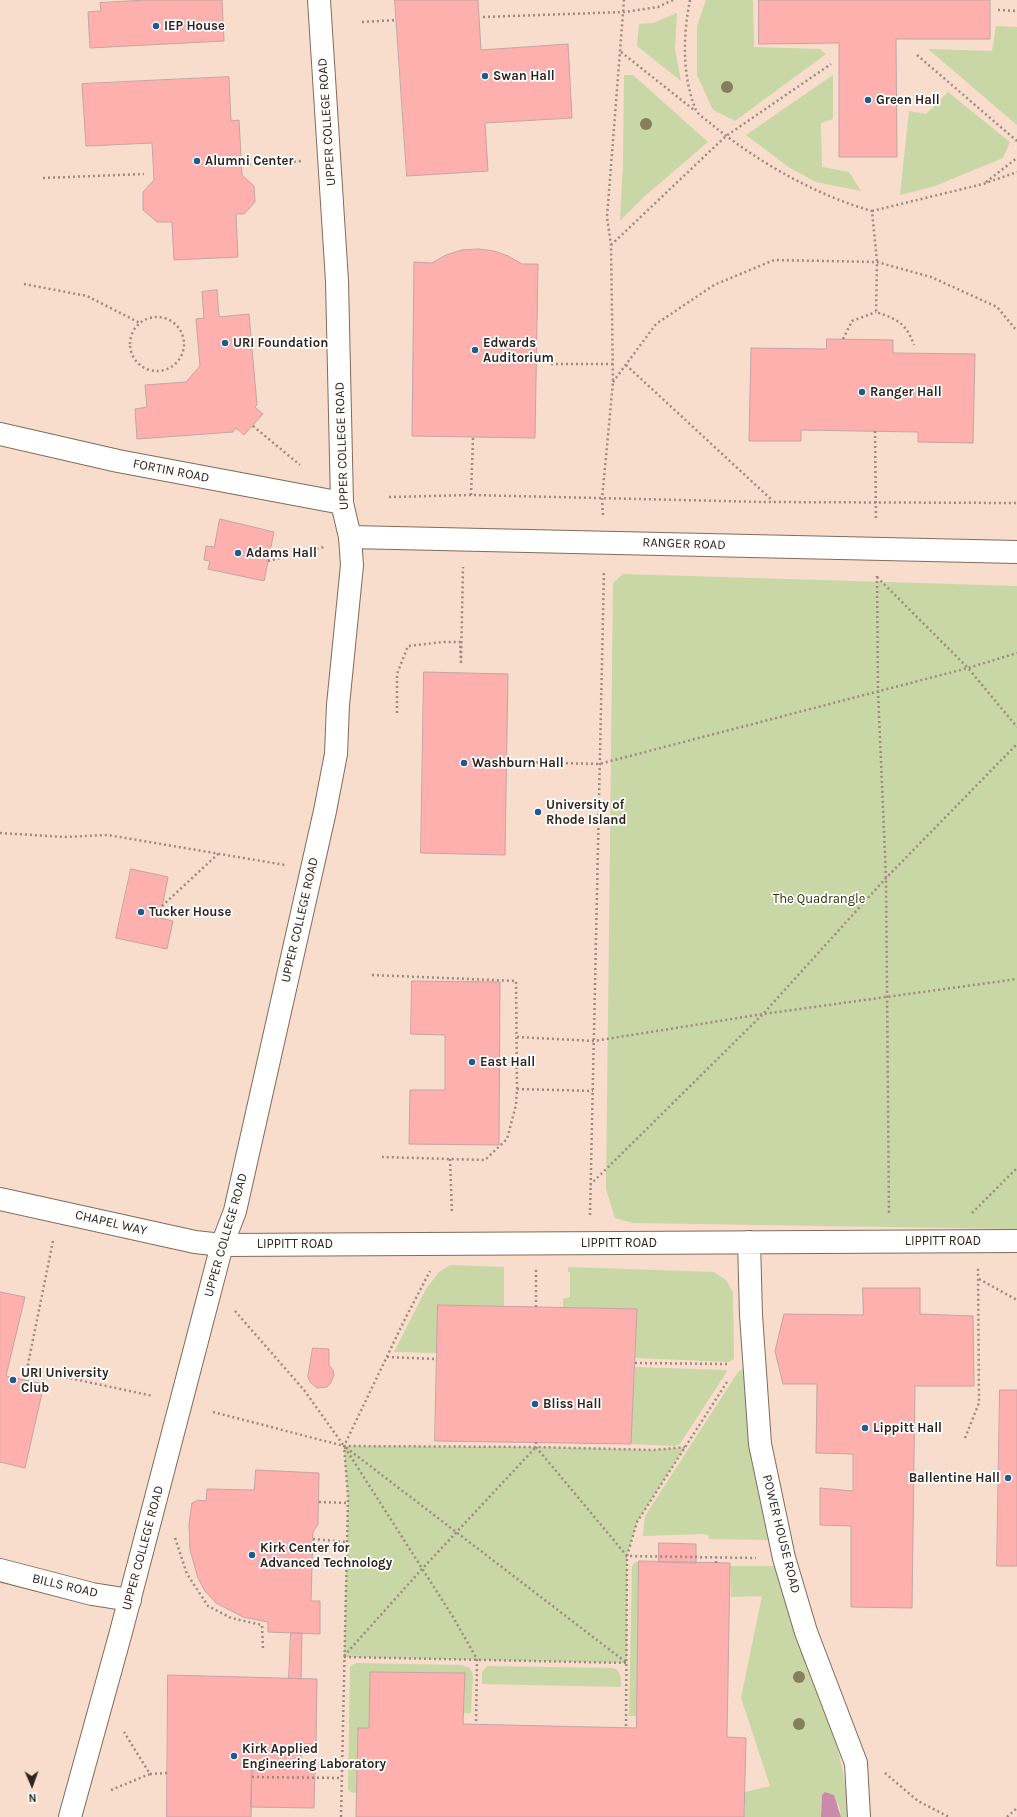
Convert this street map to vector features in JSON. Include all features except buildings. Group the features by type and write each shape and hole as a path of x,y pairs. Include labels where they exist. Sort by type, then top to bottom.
{"street":[{"name":"UPPER COLLEGE ROAD","path":"70,1817 130,1600 222,1245 235,1211 325,811 336,754 338,704 352,565 350,537 342,503 337,281 320,0"},
{"name":"FORTIN ROAD","path":"0,434 118,461 342,503"},
{"name":"RANGER ROAD","path":"350,537 1017,552"},
{"name":"CHAPEL WAY","path":"0,1199 195,1242 222,1245"},
{"name":"LIPPITT ROAD","path":"222,1245 1017,1241"},
{"name":"POWER HOUSE ROAD","path":"749,1242 751,1315 760,1444 784,1558 806,1632 856,1763 859,1817"},
{"name":"BILLS ROAD","path":"0,1570 92,1594 130,1600"}],"path":[{"path":"602,499 613,382 610,245 607,217 624,0"},
{"path":"483,17 624,12 658,7 673,0"},
{"path":"690,0 686,21 684,61 695,110 726,136 800,183 844,203 872,212 983,184 1017,172"},
{"path":"998,10 1017,11"},
{"path":"362,22 397,20"},
{"path":"621,52 700,114"},
{"path":"917,55 1017,141"},
{"path":"610,245 726,136 831,64"},
{"path":"983,184 1017,158"},
{"path":"244,165 302,161"},
{"path":"43,178 144,174"},
{"path":"872,212 877,262 876,312"},
{"path":"613,382 656,324 714,285 774,260 877,262 931,277 997,307 1017,331"},
{"path":"24,284 87,296 140,323"},
{"path":"843,339 852,321 876,312 897,319 909,331 914,345"},
{"path":"147,318 165,318 179,328 184,345 182,354 170,367 153,370 144,367 134,358 130,346 130,338 140,323 147,318"},
{"path":"551,364 613,364"},
{"path":"626,365 773,501"},
{"path":"253,426 300,465"},
{"path":"875,431 878,692 886,878 890,1242"},
{"path":"470,495 473,438"},
{"path":"389,497 470,495 602,499 875,503 1017,503"},
{"path":"590,1216 599,764 606,542"},
{"path":"268,561 326,547"},
{"path":"397,713 397,674 408,646 444,642 460,642 461,662 463,565"},
{"path":"877,577 968,668 1017,727"},
{"path":"516,762 599,764 878,692 968,668 1017,653"},
{"path":"590,1185 763,1014 886,878 1017,744"},
{"path":"0,833 64,837 108,835 290,866"},
{"path":"162,906 219,854"},
{"path":"372,975 516,981 517,1089 516,1105 507,1139 486,1160 382,1157"},
{"path":"517,1037 594,1041 887,996 1017,980"},
{"path":"517,1089 593,1091"},
{"path":"450,1159 452,1214"},
{"path":"943,1241 1017,1168"},
{"path":"53,1241 27,1369 158,1397"},
{"path":"965,1438 980,1403 978,1241"},
{"path":"536,1307 537,1264"},
{"path":"341,1817 348,1503 344,1446 432,1267"},
{"path":"979,1279 1017,1300"},
{"path":"235,1311 304,1390 344,1446 477,1659 476,1724"},
{"path":"387,1357 437,1359"},
{"path":"635,1363 731,1364"},
{"path":"626,1728 628,1662 627,1556 637,1522 730,1377"},
{"path":"213,1412 344,1446 536,1446 654,1450 686,1447"},
{"path":"536,1442 536,1446 627,1556 784,1558"},
{"path":"344,1446 628,1662"},
{"path":"344,1657 422,1569 536,1446"},
{"path":"318,1502 348,1503"},
{"path":"175,1537 187,1574 208,1606 231,1618 262,1625 263,1650"},
{"path":"313,1539 347,1542"},
{"path":"716,1557 716,1563"},
{"path":"344,1657 628,1662"},
{"path":"124,1732 150,1774"},
{"path":"884,1772 918,1801 949,1817"},
{"path":"111,1790 150,1774 167,1773"},
{"path":"252,1777 342,1778"},
{"path":"1007,1817 1017,1808"}],"green space":[{"path":"706,0 753,0 754,47 820,49 826,54 735,121 713,110 697,75 697,26"},
{"path":"677,13 675,49 681,81 637,46 639,24 653,23"},
{"path":"996,26 1017,27 1017,125 928,49 992,51"},
{"path":"624,75 633,75 708,142 645,196 620,221 623,164"},
{"path":"833,75 833,119 821,123 822,167 849,172 861,191 816,182 790,168 746,135"},
{"path":"948,92 1010,142 1003,158 935,186 900,195 909,111 926,114"},
{"name":"The Quadrangle","path":"623,574 1017,586 1017,1229 633,1223 615,1218 606,1189 613,583"},
{"path":"450,1265 504,1267 504,1306 439,1305 437,1353 394,1352 426,1289 439,1272"},
{"path":"568,1267 714,1272 727,1281 733,1293 734,1359 729,1362 635,1358 637,1309 563,1307 563,1299 570,1297 570,1272 568,1272"},
{"path":"635,1367 726,1370 726,1373 680,1444 674,1446 631,1444"},
{"path":"744,1369 751,1459 768,1540 709,1539 708,1535 703,1534 643,1536 645,1516 736,1375 739,1371"},
{"path":"344,1446 536,1447 654,1450 685,1447 637,1522 627,1556 627,1663 344,1657 348,1497"},
{"path":"639,1561 636,1716 629,1716 632,1567 634,1563"},
{"path":"730,1566 774,1566 830,1721 839,1753 849,1817 841,1817 839,1805 822,1795 821,1817 744,1817 745,1792 770,1786 741,1698 762,1596 731,1597"},
{"path":"356,1663 462,1665 470,1668 473,1675 471,1713 464,1713 465,1673 370,1672 369,1728 358,1728 357,1793 350,1792 348,1789 350,1666"},
{"path":"487,1666 612,1668 619,1673 621,1678 621,1687 482,1684 482,1672"}],"shaded area":[{"path":"825,1792 834,1795 841,1817 821,1817 822,1795"}],"place":[{"name":"IEP House","path":"156,26"},
{"name":"Swan Hall","path":"485,76"},
{"name":"Green Hall","path":"868,100"},
{"name":"Alumni Center","path":"197,161"},
{"name":"URI Foundation","path":"225,343"},
{"name":"Edwards Auditorium","path":"475,350"},
{"name":"Ranger Hall","path":"862,392"},
{"name":"Adams Hall","path":"238,553"},
{"name":"Washburn Hall","path":"464,763"},
{"name":"University of Rhode Island","path":"538,812"},
{"name":"Tucker House","path":"141,912"},
{"name":"East Hall","path":"472,1062"},
{"name":"URI University Club","path":"13,1380"},
{"name":"Bliss Hall","path":"535,1404"},
{"name":"Lippitt Hall","path":"865,1428"},
{"name":"Ballentine Hall","path":"1008,1478"},
{"name":"Kirk Center for Advanced Technology","path":"252,1555"},
{"name":"Kirk Applied Engineering Laboratory","path":"234,1756"}]}
